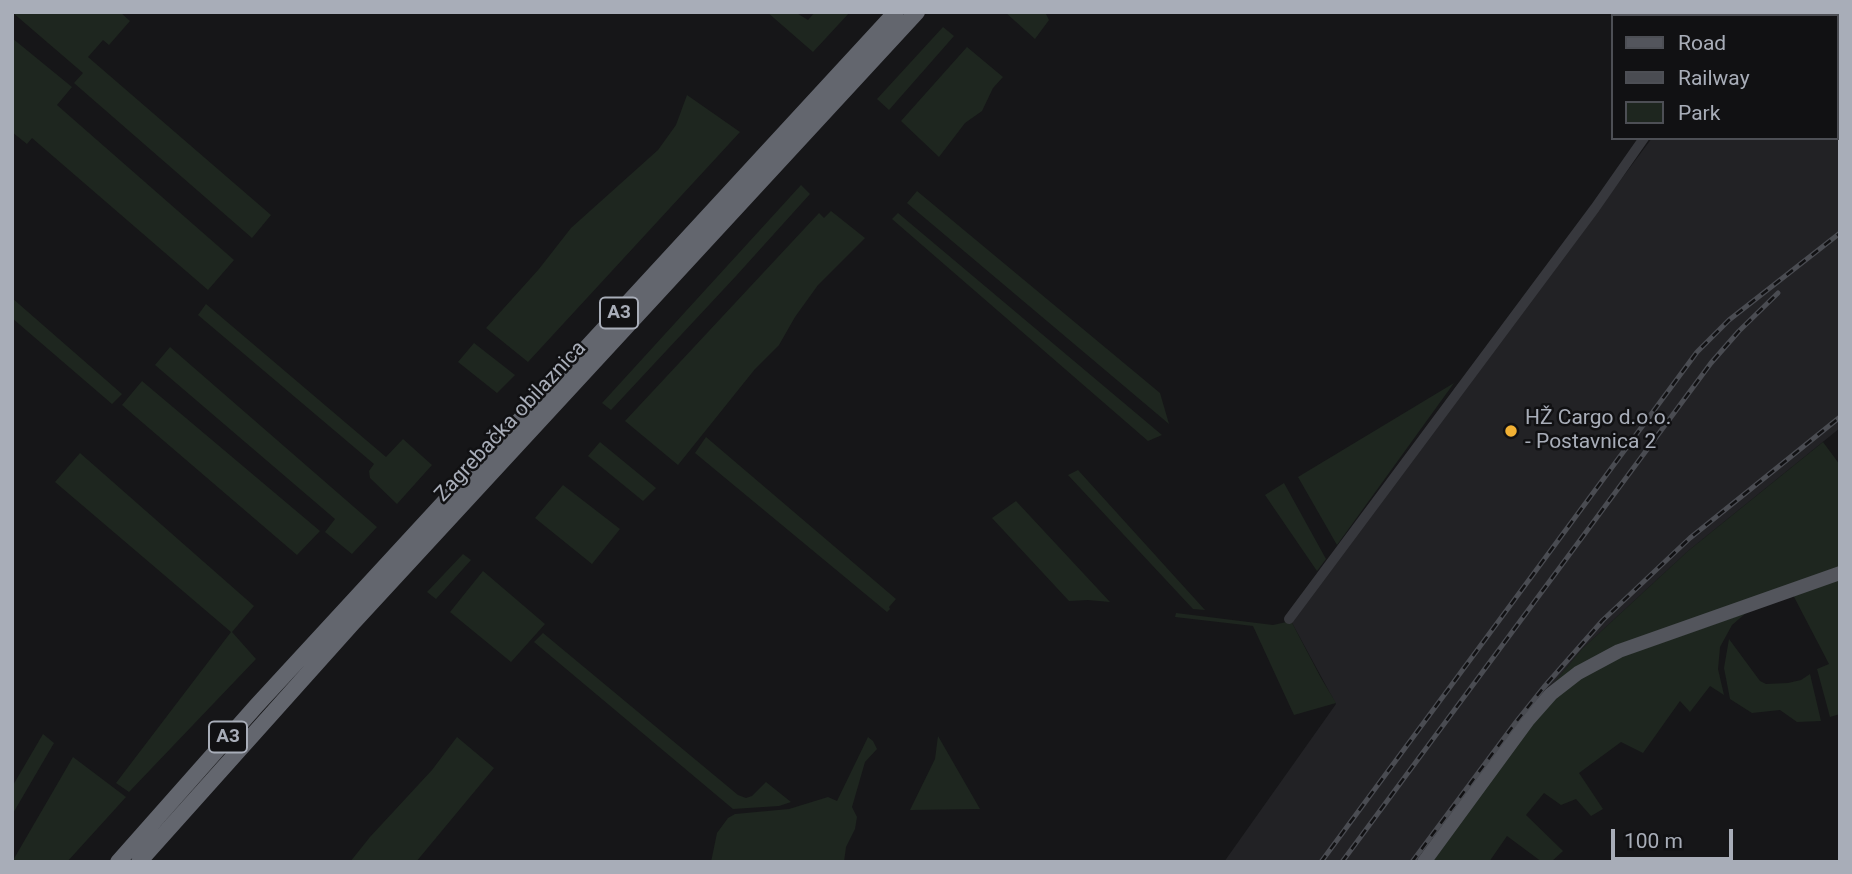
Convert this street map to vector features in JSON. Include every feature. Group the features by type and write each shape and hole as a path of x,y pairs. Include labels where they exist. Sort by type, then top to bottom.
{"highway":[{"name":"Zagrebačka obilaznica","path":"118,862 294,664 896,12"},
{"name":"Zagrebačka obilaznica","path":"139,862 353,624 917,12"}],"main road":[{"path":"1424,862 1514,739 1551,694 1600,660 1678,629 1840,573"}],"street":[{"path":"1289,618 1595,208 1643,140"}],"shaded area":[{"path":"1840,12 1840,428 1688,551 1582,649 1514,732 1419,862 1224,862 1336,704 1291,621 1651,140 1838,140 1838,14 1688,14"}],"green space":[{"path":"12,12 120,12 130,21 109,45 103,40 88,57 271,215 252,238 74,83 83,73"},
{"path":"767,12 795,12 808,20 815,12 850,12 813,52"},
{"path":"1005,12 1045,12 1049,20 1035,39"},
{"path":"943,27 954,36 889,110 877,99"},
{"path":"12,38 72,87 57,105 234,260 208,290 32,138 27,144 12,132"},
{"path":"967,47 1003,77 993,88 982,111 965,123 939,157 901,121"},
{"path":"687,95 740,132 528,362 486,328 539,269 571,228 658,150 676,125"},
{"path":"801,185 810,194 736,276 611,410 602,403"},
{"path":"917,191 1160,393 1169,424 907,203"},
{"path":"831,211 865,238 818,285 779,345 755,369 678,465 625,421 819,213 824,218"},
{"path":"898,213 1162,435 1148,441 892,219"},
{"path":"12,298 122,394 112,404 12,318"},
{"path":"206,304 386,457 403,439 432,465 397,504 370,478 369,471 374,464 198,315"},
{"path":"474,343 515,375 497,393 458,362"},
{"path":"170,347 377,527 352,554 325,532 335,519 155,365"},
{"path":"142,381 320,531 297,555 122,405"},
{"path":"1454,383 1337,545 1298,477"},
{"path":"706,437 896,599 890,609 887,612 695,453"},
{"path":"600,442 656,488 643,501 588,456"},
{"path":"1823,442 1840,465 1840,570 1625,645 1534,707 1582,649 1688,551"},
{"path":"80,453 254,606 232,632 256,659 129,792 116,783 231,632 55,482"},
{"path":"1078,470 1205,610 1193,609 1068,475"},
{"path":"1284,483 1326,559 1317,571 1265,495"},
{"path":"563,485 620,529 592,564 535,518"},
{"path":"1016,501 1110,602 1069,601 992,518"},
{"path":"463,554 471,560 436,599 427,592"},
{"path":"483,571 545,624 511,662 450,612"},
{"path":"1840,577 1840,714 1830,717 1817,669 1829,664 1792,593"},
{"path":"1176,613 1273,625 1291,621 1336,703 1294,715 1253,626 1175,617"},
{"path":"1746,613 1732,625 1720,647 1718,669 1724,695 1710,686 1690,712 1680,701 1643,753 1621,742 1579,773 1603,809 1591,816 1576,799 1561,805 1544,793 1526,815 1563,851 1551,862 1542,862 1507,836 1489,862 1428,862 1543,708 1600,664"},
{"path":"543,633 738,795 746,798 752,796 766,782 791,802 779,806 733,809 534,642"},
{"path":"1729,639 1760,681 1766,684 1788,683 1801,680 1810,674 1821,721 1797,722 1780,710 1752,713 1730,699 1724,668"},
{"path":"43,734 54,743 12,815 12,787"},
{"path":"938,736 980,809 910,810 935,759"},
{"path":"457,737 494,768 416,862 350,862 432,770"},
{"path":"868,737 877,749 865,762 852,807 857,817 855,829 846,847 844,862 711,862 717,833 728,818 735,814 789,809 828,797 837,801"},
{"path":"73,757 126,797 67,862 12,862"}],"railway":[{"path":"1321,862 1697,352 1729,320 1840,233"},
{"path":"1342,862 1711,363 1778,293"},
{"path":"1412,862 1516,722 1603,620 1690,538 1840,417"}],"place":[{"name":"HŽ Cargo d.o.o. - Postavnica 2","path":"1511,431"}]}
